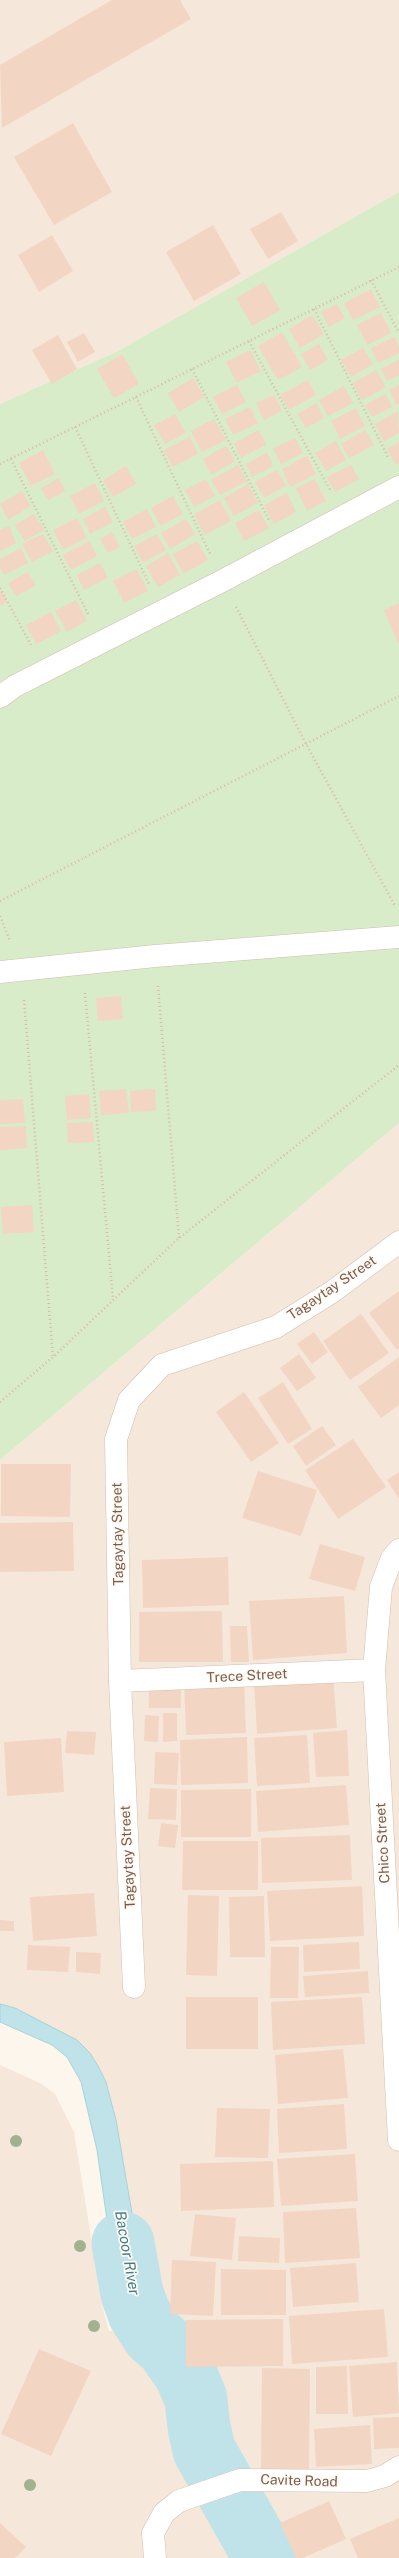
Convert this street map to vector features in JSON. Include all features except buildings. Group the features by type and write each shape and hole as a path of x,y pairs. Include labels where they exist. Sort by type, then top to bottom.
{"street":[{"path":"0,697 15,686 45,670 222,582 399,488"},
{"path":"0,972 155,956 399,937"},
{"name":"Tagaytay Street","path":"134,1987 120,1682 116,1439 129,1400 162,1365 276,1326 332,1292 399,1242"},
{"name":"Chico Street","path":"399,1550 392,1558 381,1587 374,1670 399,2140"},
{"name":"Trece Street","path":"120,1682 374,1670"},
{"name":"Cavite Road","path":"155,2558 153,2533 164,2513 179,2501 240,2480 367,2481 385,2476 399,2468"}],"path":[{"path":"0,464 399,267"},
{"path":"371,280 399,333"},
{"path":"314,309 392,465"},
{"path":"249,341 344,517"},
{"path":"192,369 284,548"},
{"path":"136,397 222,582 306,744 395,907"},
{"path":"75,427 162,612"},
{"path":"10,459 102,642"},
{"path":"0,588 45,670"},
{"path":"0,901 399,696"},
{"path":"155,956 179,1238"},
{"path":"83,963 113,1298"},
{"path":"22,969 53,1357"},
{"path":"0,1402 53,1357 113,1298 179,1238 399,1065"}],"shaded area":[{"path":"0,0 399,0 399,192 116,352 0,404"},
{"path":"399,1123 399,2558 0,2558 0,2065 40,2083 55,2094 74,2132 102,2305 109,2331 132,2329 154,2323 122,2162 116,2120 106,2082 90,2053 15,2008 0,2004 0,1460"}],"green space":[{"path":"399,192 399,1123 0,1460 0,404 116,352"}],"water":[{"path":"0,2004 15,2008 77,2040 90,2053 106,2082 116,2120 133,2219 154,2323 132,2329 120,2294 112,2255 97,2150 81,2082 67,2057 52,2045 0,2022"}],"waterway":[{"name":"Bacoor River","path":"123,2243 132,2294 139,2313 153,2335 167,2347 186,2375 196,2399 199,2427 204,2450 265,2558"}]}
